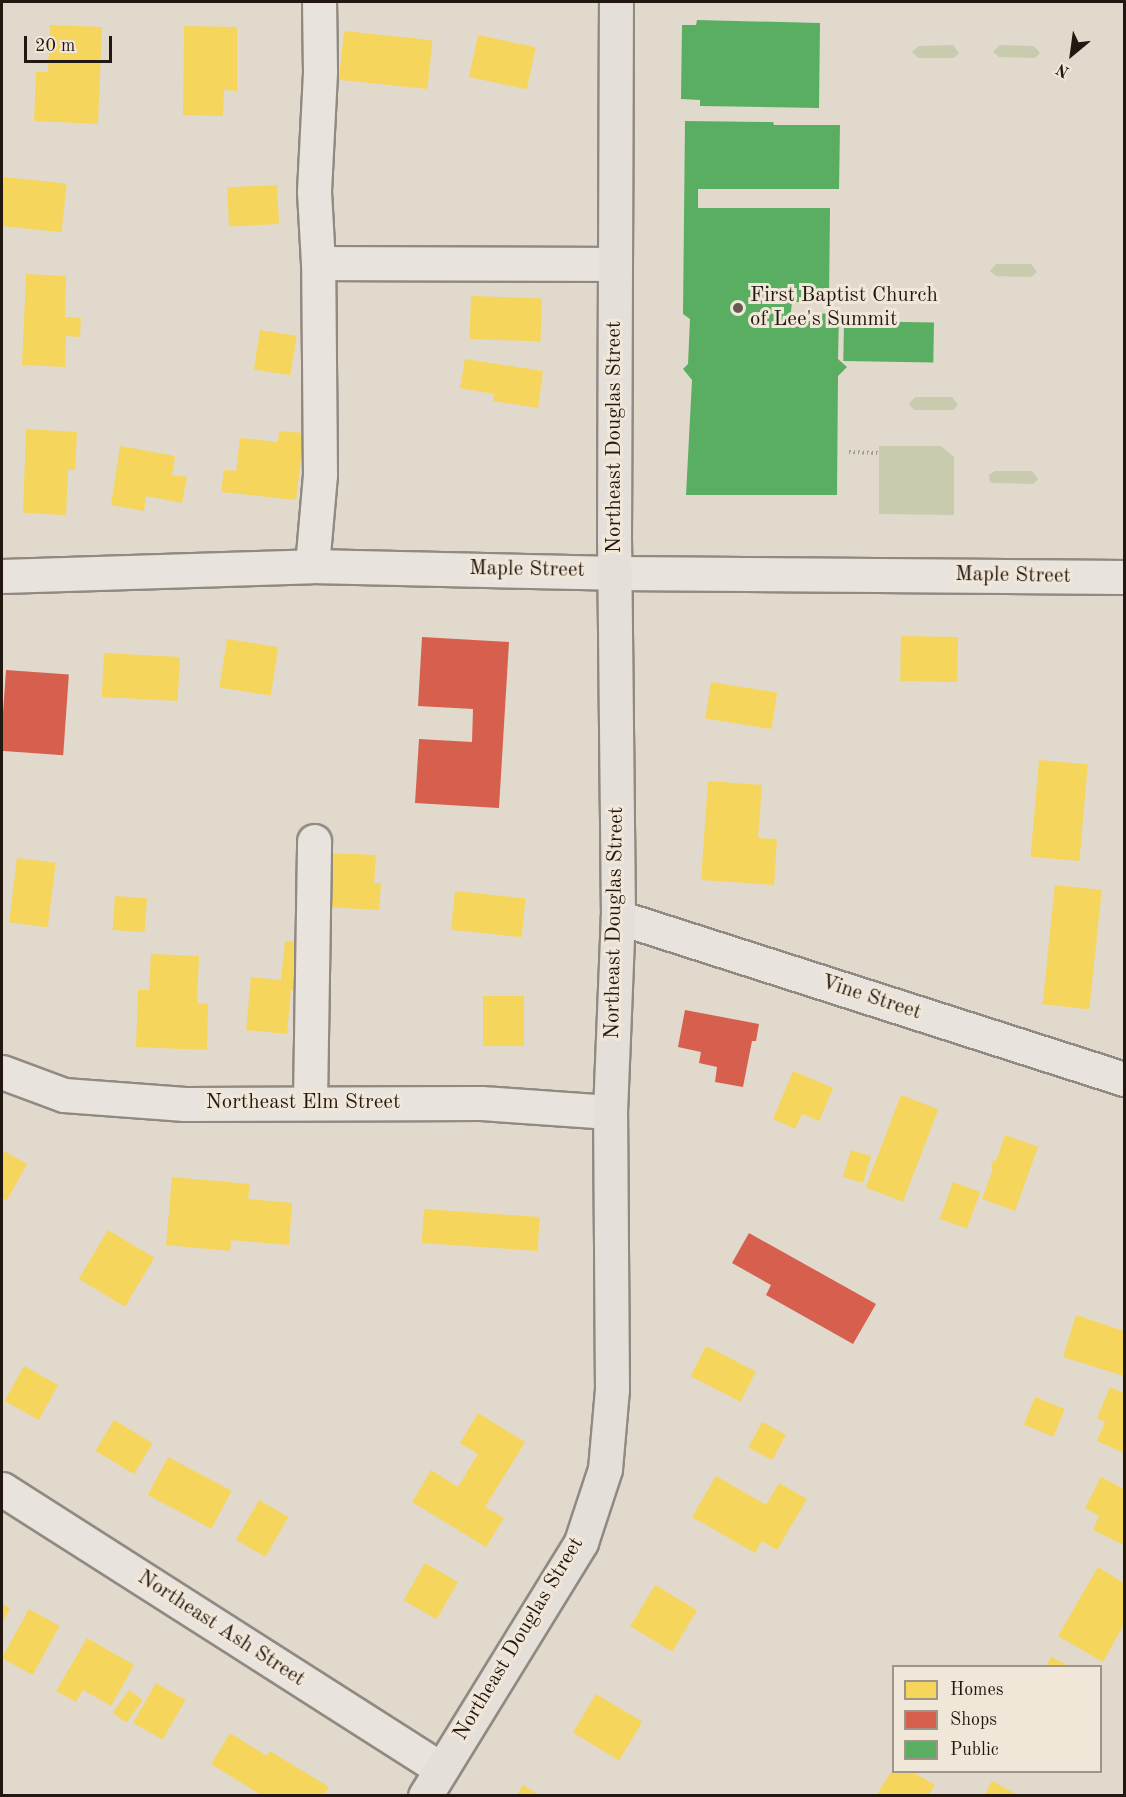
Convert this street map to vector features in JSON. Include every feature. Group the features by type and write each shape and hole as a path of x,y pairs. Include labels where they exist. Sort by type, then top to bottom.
{"main road":[{"name":"Northeast Douglas Street","path":"433,1782 581,1542 605,1469 612,1389 610,1112 618,917 614,264 616,2"}],"street":[{"path":"312,566 320,475 318,263 314,191 320,71 319,2"},
{"path":"318,263 614,264"},
{"name":"Maple Street","path":"2,576 312,566 615,573 1125,577"},
{"path":"310,1102 314,841"},
{"name":"Vine Street","path":"618,917 1125,1079"},
{"name":"Northeast Elm Street","path":"2,1071 64,1095 185,1104 481,1103 610,1112"},
{"name":"Northeast Ash Street","path":"2,1489 433,1782"}],"path":[{"path":"849,452 879,453"}],"green space":[{"path":"953,45 959,53 954,58 918,58 912,52 919,46"},
{"path":"1000,45 1034,46 1040,53 1035,58 999,57 993,52"},
{"path":"996,264 1031,264 1037,272 1031,277 996,276 990,271"},
{"path":"915,397 952,397 958,405 953,410 914,410 909,404"},
{"path":"879,446 941,446 954,457 954,515 879,514"},
{"path":"995,471 1032,471 1038,479 1033,484 990,482 989,475"}],"building: Homes":[{"path":"50,25 102,27 98,124 34,121 36,72 48,72"},
{"path":"184,26 237,27 237,91 224,90 223,116 183,115"},
{"path":"344,31 433,40 427,89 339,80"},
{"path":"478,35 536,47 527,89 469,77"},
{"path":"4,177 67,184 62,232 2,226"},
{"path":"277,185 279,224 229,227 227,188"},
{"path":"26,274 66,276 65,317 81,318 80,337 66,336 65,367 22,365"},
{"path":"471,296 542,298 540,341 469,339"},
{"path":"260,330 297,336 290,375 254,370"},
{"path":"465,359 543,371 538,408 493,401 494,394 460,388"},
{"path":"26,429 77,432 75,470 68,470 66,515 23,513"},
{"path":"279,431 304,433 296,500 221,492 224,470 236,471 240,438 278,442"},
{"path":"120,446 175,456 172,475 187,477 182,503 146,496 144,511 111,505"},
{"path":"901,636 958,637 957,682 900,681"},
{"path":"227,639 278,647 271,696 219,687"},
{"path":"104,653 180,657 178,701 102,697"},
{"path":"711,682 777,692 771,729 705,719"},
{"path":"1039,760 1088,764 1079,861 1031,857"},
{"path":"708,781 762,785 758,838 777,839 774,885 701,880"},
{"path":"329,853 376,855 374,883 381,883 379,910 326,907"},
{"path":"17,858 56,863 48,927 9,923"},
{"path":"1055,885 1102,890 1089,1009 1042,1004"},
{"path":"455,891 526,898 522,937 451,930"},
{"path":"115,896 147,898 145,932 113,930"},
{"path":"285,941 309,943 304,991 291,990 287,1034 246,1030 251,977 281,980"},
{"path":"151,954 199,956 197,1003 208,1004 207,1050 136,1047 138,990 149,990"},
{"path":"483,996 524,996 524,1046 483,1046"},
{"path":"793,1071 833,1088 819,1121 802,1114 795,1129 773,1119"},
{"path":"901,1095 938,1109 903,1202 866,1187"},
{"path":"1005,1135 1038,1147 1015,1211 982,1199 993,1169 991,1168 993,1160 996,1161"},
{"path":"2,1150 27,1164 7,1200 2,1198"},
{"path":"851,1150 871,1156 863,1183 843,1177"},
{"path":"172,1177 250,1184 248,1199 292,1203 289,1245 231,1240 230,1251 166,1245"},
{"path":"953,1182 980,1192 967,1229 940,1219"},
{"path":"424,1209 540,1217 537,1251 422,1243"},
{"path":"108,1230 154,1258 125,1307 79,1279"},
{"path":"1076,1315 1124,1331 1124,1376 1063,1357"},
{"path":"706,1346 756,1371 740,1402 691,1376"},
{"path":"24,1366 58,1385 39,1420 5,1401"},
{"path":"1110,1387 1124,1393 1124,1453 1097,1441 1105,1422 1097,1418"},
{"path":"1035,1397 1065,1409 1053,1437 1024,1425"},
{"path":"478,1413 525,1442 485,1507 504,1518 486,1547 412,1502 431,1470 458,1487 478,1454 460,1443"},
{"path":"114,1420 153,1443 134,1474 95,1451"},
{"path":"762,1422 786,1435 772,1460 748,1448"},
{"path":"168,1457 232,1491 211,1529 148,1495"},
{"path":"716,1476 766,1505 779,1483 807,1499 777,1550 762,1541 755,1553 692,1517"},
{"path":"1101,1477 1124,1489 1124,1545 1093,1530 1099,1516 1085,1508"},
{"path":"259,1500 288,1517 265,1557 236,1540"},
{"path":"425,1563 458,1582 436,1619 404,1600"},
{"path":"1098,1567 1124,1583 1124,1624 1103,1662 1058,1636"},
{"path":"655,1585 697,1610 672,1651 630,1626"},
{"path":"2,1603 10,1608 2,1624"},
{"path":"29,1609 60,1626 32,1675 2,1658"},
{"path":"87,1638 134,1665 111,1706 83,1690 76,1702 56,1691"},
{"path":"1051,1657 1067,1665 1047,1665"},
{"path":"156,1683 185,1700 162,1740 133,1723"},
{"path":"129,1690 143,1700 126,1723 113,1713"},
{"path":"596,1694 642,1722 619,1760 573,1733"},
{"path":"230,1733 267,1756 270,1751 329,1787 323,1796 263,1796 211,1764"},
{"path":"892,1770 892,1773 915,1773 935,1785 928,1796 876,1796"},
{"path":"992,1781 1020,1796 984,1796"},
{"path":"523,1785 541,1796 516,1796"}],"building: Shops":[{"path":"422,637 509,642 499,808 415,803 419,739 472,742 473,709 418,706"},
{"path":"6,670 69,674 63,755 2,751"},
{"path":"685,1010 759,1024 756,1041 752,1041 743,1087 715,1082 717,1067 699,1063 701,1052 678,1047"},
{"path":"749,1233 876,1304 853,1344 766,1295 771,1285 732,1263"}],"building: Public":[{"path":"697,20 820,23 819,108 700,106 700,100 681,99 682,25 696,25"},
{"name":"First Baptist Church of Lee's Summit","path":"685,121 840,125 839,189 698,189 698,208 830,208 829,302 792,302 790,321 816,321 817,313 839,315 838,359 847,367 838,376 837,495 686,495 692,380 683,369 688,364 690,319 683,314"},
{"path":"844,321 934,323 933,363 843,361"}],"place":[{"name":"First Baptist Church of Lee's Summit","path":"738,308"}]}
